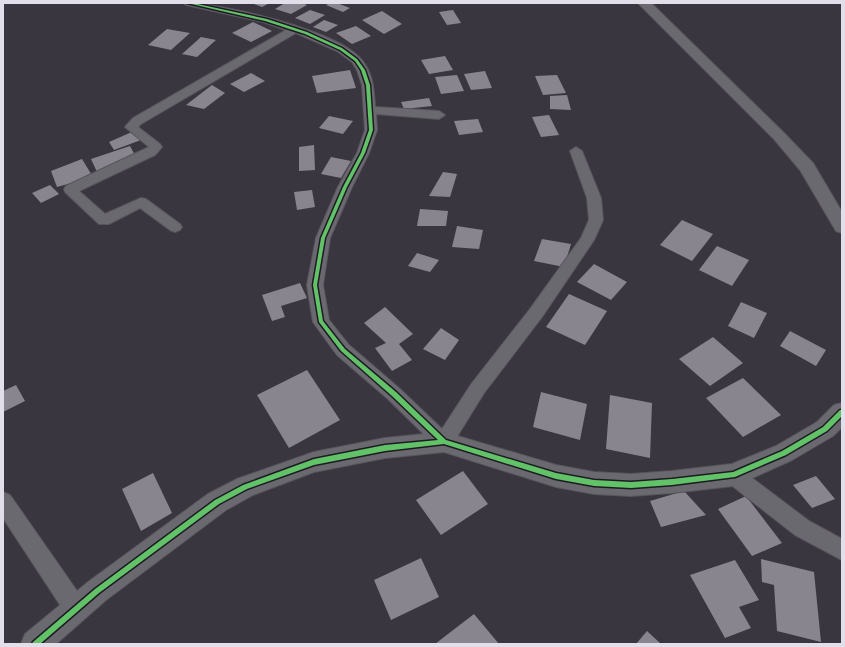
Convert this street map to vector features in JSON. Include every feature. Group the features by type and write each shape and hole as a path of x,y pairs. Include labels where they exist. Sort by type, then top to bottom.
{"street":[{"path":"189,3 266,20 295,29 341,49 356,60 363,70 368,85 371,130 363,153 344,187 323,238 315,285 321,322 343,350 394,394 444,442"},
{"path":"644,3 779,136 807,167 842,228"},
{"path":"175,227 141,202 104,221 72,192 71,189 151,152 156,147 131,126 295,29"},
{"path":"370,110 439,115"},
{"path":"444,442 478,388 536,312 587,240 596,220 594,198 576,151"},
{"path":"35,644 76,609 172,534 217,502 245,486 314,462 385,448 444,442 556,476 594,483 631,485 733,475 790,449 825,429 842,412"},
{"path":"733,475 802,528 842,550"},
{"path":"3,501 76,609"}],"building":[{"path":"251,3 270,3 262,7"},
{"path":"285,3 302,3 307,5 291,14 275,9"},
{"path":"330,3 337,3 350,8 343,12 326,5"},
{"path":"310,10 325,15 310,24 295,18"},
{"path":"453,10 461,23 447,25 439,12"},
{"path":"382,11 402,24 384,34 362,20"},
{"path":"324,20 338,25 326,32 313,27"},
{"path":"253,22 272,31 251,42 232,33"},
{"path":"356,26 371,36 352,44 336,33"},
{"path":"167,29 190,33 171,50 148,45"},
{"path":"201,37 216,40 197,57 182,54"},
{"path":"445,56 453,70 429,74 421,60"},
{"path":"350,70 356,88 317,93 312,76"},
{"path":"485,71 492,88 471,90 464,74"},
{"path":"251,73 265,81 244,92 230,84"},
{"path":"457,75 464,91 441,94 435,77"},
{"path":"557,75 566,93 543,95 535,76"},
{"path":"212,85 225,93 204,109 186,105"},
{"path":"567,95 571,110 550,109 550,96"},
{"path":"429,98 432,106 404,109 401,102"},
{"path":"549,115 559,135 541,137 532,117"},
{"path":"329,116 353,121 343,134 319,128"},
{"path":"478,119 483,132 459,135 454,121"},
{"path":"134,131 141,140 114,150 109,142"},
{"path":"314,145 315,170 299,171 299,147"},
{"path":"130,146 136,157 97,172 91,159"},
{"path":"331,157 351,161 341,178 321,174"},
{"path":"82,159 93,177 57,187 51,171"},
{"path":"443,172 457,174 450,197 429,196"},
{"path":"50,185 59,194 41,203 32,193"},
{"path":"312,190 315,207 297,210 294,192"},
{"path":"420,209 448,211 446,226 417,226"},
{"path":"682,220 713,234 692,261 660,245"},
{"path":"457,226 483,230 479,249 452,247"},
{"path":"542,239 571,244 564,267 534,261"},
{"path":"717,246 749,260 732,286 699,270"},
{"path":"417,253 439,260 430,272 408,266"},
{"path":"594,264 627,282 611,300 577,282"},
{"path":"300,283 307,298 281,306 285,317 272,321 262,295"},
{"path":"569,294 607,311 585,345 546,327"},
{"path":"741,302 767,313 754,338 728,326"},
{"path":"385,307 413,334 399,344 412,360 392,371 375,348 386,343 364,323"},
{"path":"441,328 459,340 445,360 423,349"},
{"path":"790,331 826,350 816,366 780,346"},
{"path":"713,337 743,363 710,386 679,359"},
{"path":"307,370 340,420 289,448 257,395"},
{"path":"743,378 781,415 743,437 706,398"},
{"path":"16,385 25,401 3,412 3,391"},
{"path":"541,392 587,404 580,440 533,427"},
{"path":"610,395 652,403 650,458 606,449"},
{"path":"463,471 488,504 441,535 416,500"},
{"path":"153,473 172,513 141,531 122,489"},
{"path":"816,476 835,499 812,508 793,485"},
{"path":"684,491 706,515 661,527 650,501"},
{"path":"746,496 782,543 752,556 718,509"},
{"path":"421,558 439,597 391,620 374,580"},
{"path":"761,559 814,572 821,642 777,631 774,585 762,582"},
{"path":"735,560 759,600 739,607 751,628 725,638 690,575"},
{"path":"474,614 499,644 435,644"},
{"path":"647,631 661,644 636,644"}],"cycle path":[{"path":"189,3 266,20 306,33 341,49 356,60 363,70 368,85 371,130 363,153 345,187 323,238 315,285 321,322 343,350 394,394 444,442"},
{"path":"35,644 97,591 217,502 245,487 314,462 385,448 444,442 556,476 594,483 631,485 672,482 733,475 784,453 825,429 842,412"}]}
